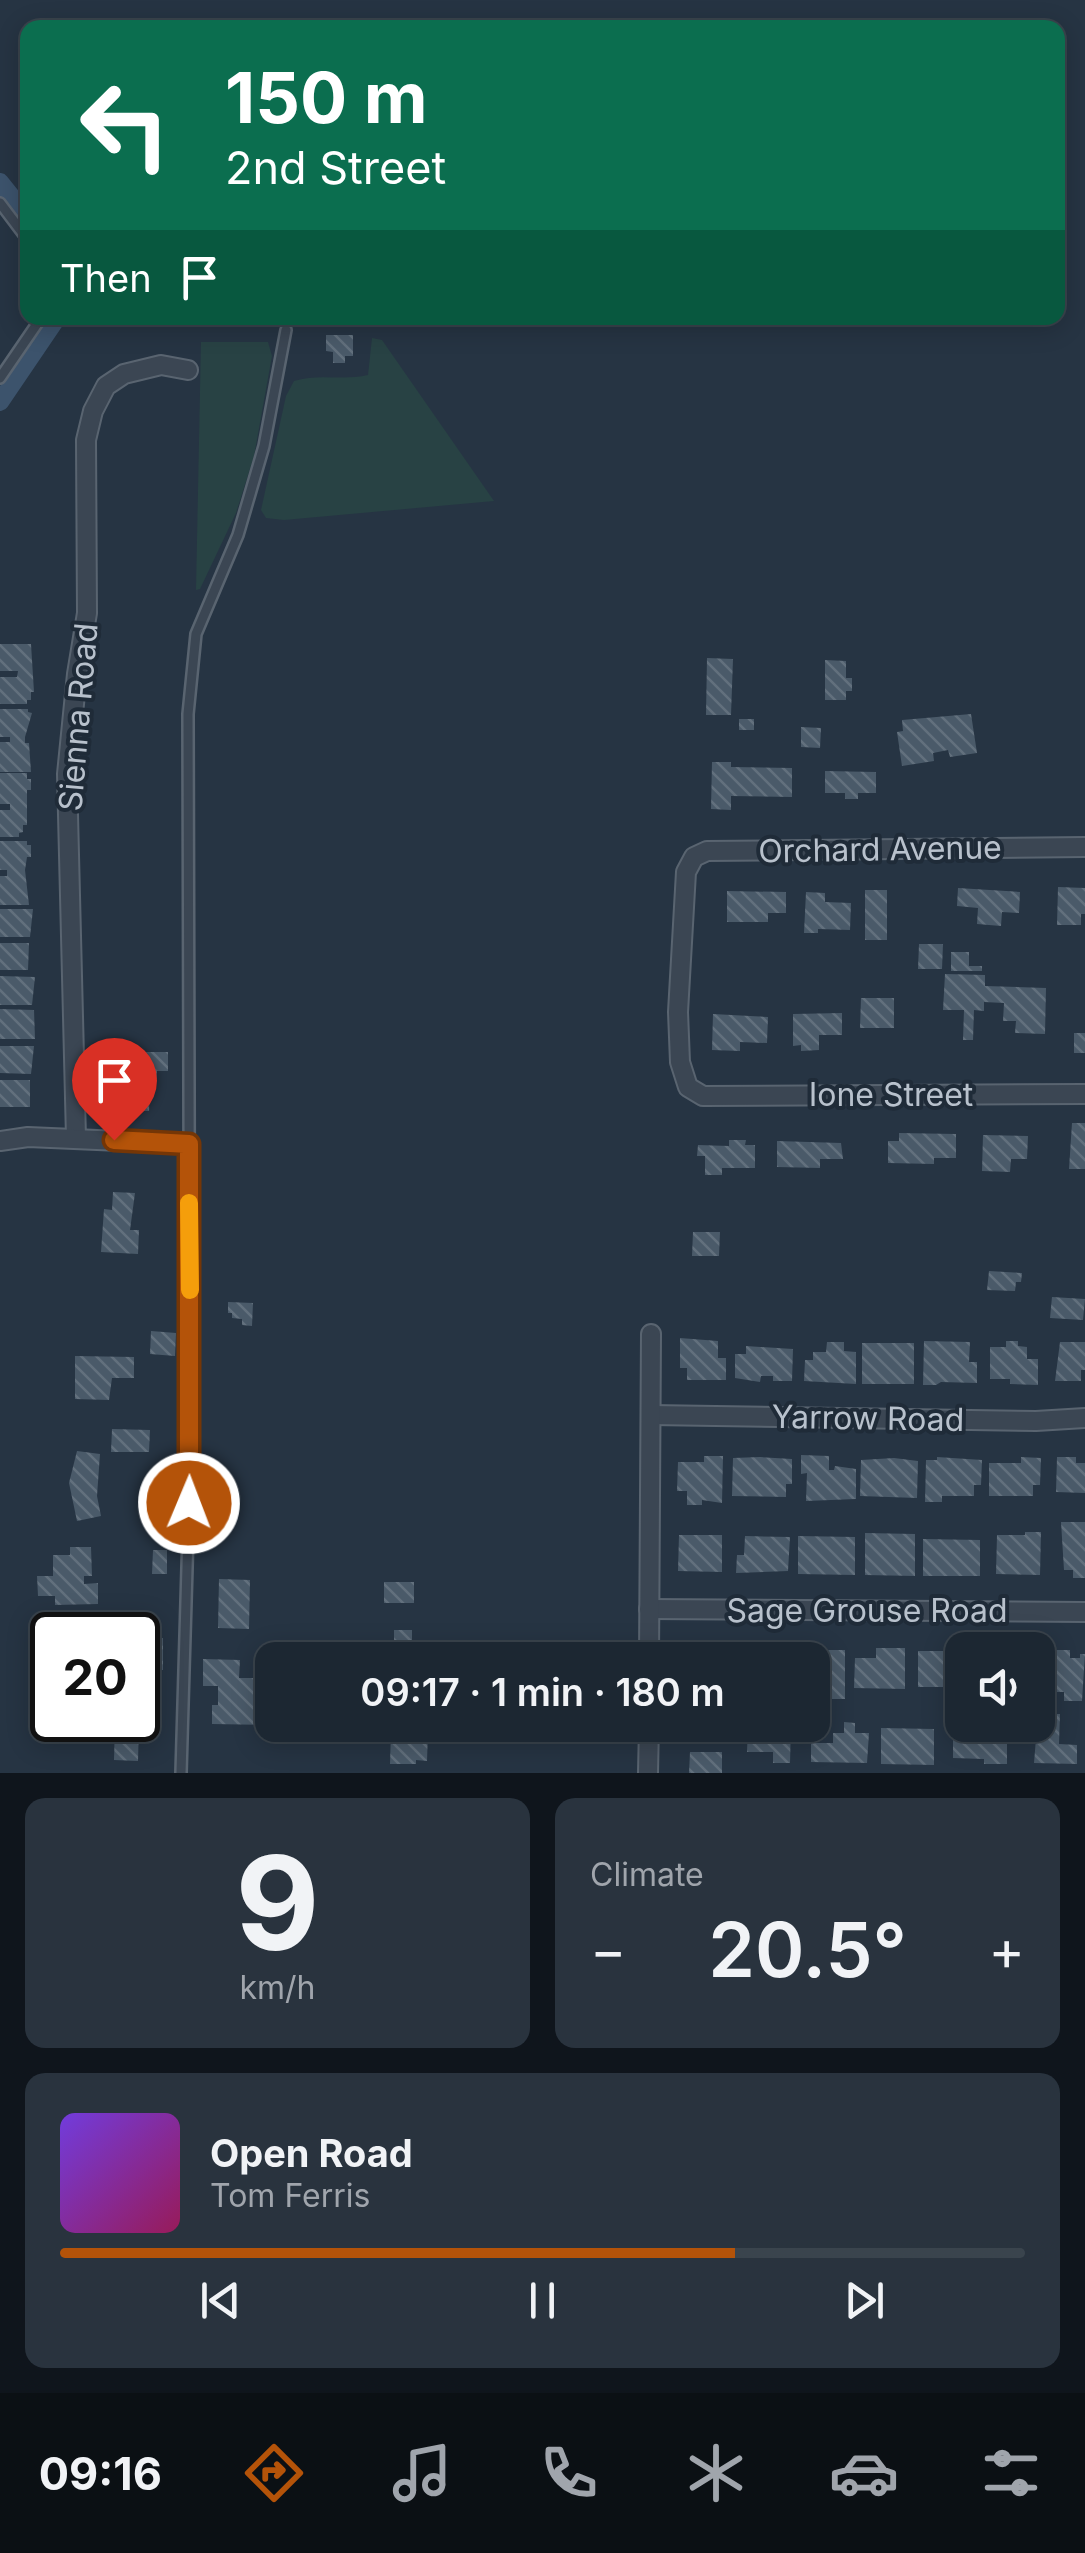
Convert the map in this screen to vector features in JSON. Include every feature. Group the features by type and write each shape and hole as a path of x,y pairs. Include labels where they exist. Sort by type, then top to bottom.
{"street":[{"name":"Sienna Road","path":"76,1138 67,774 77,674 88,613 86,440 93,411 106,386 124,374 162,366 188,370"},
{"name":"Orchard Avenue","path":"698,1094 686,1082 680,1062 678,1012 686,872 694,857 707,851 1085,847"},
{"name":"Ione Street","path":"698,1094 1085,1094"},
{"path":"0,1141 28,1137 189,1144"},
{"path":"649,1642 651,1334"},
{"name":"Yarrow Road","path":"651,1415 1036,1421 1085,1418"},
{"name":"Sage Grouse Road","path":"650,1609 1085,1612"},
{"path":"648,1742 648,1773"}],"lane":[{"path":"0,203 20,229"},
{"path":"0,378 36,325"},
{"path":"181,1773 190,1465 188,714 196,634 238,535 258,464 286,330"}],"green space":[{"path":"372,338 382,340 494,501 284,520 266,518 261,510 286,396 294,381 368,375"},
{"path":"201,342 268,342 272,356 254,456 236,513 200,589 196,590"}],"building":[{"path":"326,335 353,335 353,356 345,356 345,363 333,363 333,352 326,351"},
{"path":"0,644 31,644 34,692 27,704 0,704 0,677 17,677 18,671 0,671"},
{"path":"707,658 733,659 731,715 706,715"},
{"path":"825,660 846,661 846,678 852,678 852,691 846,691 846,700 825,700"},
{"path":"0,709 28,709 32,713 25,737 31,772 0,772 0,742 10,742 10,737 0,737"},
{"path":"971,714 977,753 950,757 948,750 933,753 934,761 902,766 897,732 903,731 902,720"},
{"path":"739,719 754,719 754,730 739,730"},
{"path":"801,727 821,728 820,748 801,747"},
{"path":"712,762 731,762 731,767 792,768 792,797 731,796 731,810 711,809"},
{"path":"825,771 876,772 876,793 858,793 858,799 845,799 845,793 825,793"},
{"path":"0,773 27,773 27,779 31,779 31,790 27,790 27,825 23,825 19,837 0,837 0,810 10,810 10,804 0,804"},
{"path":"0,841 27,841 31,845 25,870 29,905 0,905 0,876 7,876 7,870 0,870"},
{"path":"1058,887 1085,888 1081,925 1057,925"},
{"path":"958,888 1020,892 1019,913 1002,912 1001,926 977,924 978,908 957,906"},
{"path":"865,890 887,890 887,940 865,940"},
{"path":"727,891 786,892 786,913 768,913 768,922 727,922"},
{"path":"806,892 825,893 825,902 851,903 850,930 818,929 818,933 804,933"},
{"path":"0,909 33,909 30,937 0,937"},
{"path":"0,943 29,943 28,970 0,970"},
{"path":"919,944 943,944 942,969 918,969"},
{"path":"951,952 969,952 969,966 982,966 982,971 951,971"},
{"path":"945,974 985,975 985,986 1046,988 1045,1034 1015,1033 1016,1021 1003,1021 1004,1003 984,1002 984,1011 974,1010 973,1040 963,1040 964,1010 943,1010"},
{"path":"0,976 35,977 32,1005 0,1005"},
{"path":"861,998 894,998 894,1028 860,1028"},
{"path":"0,1009 34,1010 35,1039 0,1039"},
{"path":"842,1013 842,1035 819,1035 819,1050 801,1051 801,1045 793,1046 793,1014"},
{"path":"713,1014 768,1017 767,1043 740,1042 740,1051 712,1050"},
{"path":"1074,1033 1085,1033 1085,1053 1074,1053"},
{"path":"0,1046 34,1046 31,1074 0,1073"},
{"path":"116,1052 168,1052 168,1071 157,1071 157,1079 116,1079"},
{"path":"0,1080 30,1080 30,1107 0,1107"},
{"path":"114,1084 150,1084 149,1111 114,1111"},
{"path":"1072,1123 1085,1123 1085,1169 1069,1169"},
{"path":"899,1133 956,1134 956,1158 934,1158 934,1164 888,1163 888,1141 899,1141"},
{"path":"983,1135 1028,1136 1027,1159 1011,1159 1010,1172 982,1171"},
{"path":"729,1140 746,1140 745,1145 755,1145 755,1168 722,1168 722,1175 705,1175 705,1156 697,1156 698,1145 729,1146"},
{"path":"777,1141 841,1143 843,1159 820,1159 820,1168 777,1167"},
{"path":"113,1192 135,1193 130,1230 139,1230 138,1254 101,1252 104,1209 112,1210"},
{"path":"693,1232 720,1232 719,1256 692,1256"},
{"path":"989,1271 1022,1273 1021,1282 1016,1282 1015,1291 987,1290"},
{"path":"1052,1297 1085,1299 1083,1320 1050,1318"},
{"path":"228,1302 253,1303 252,1326 232,1318"},
{"path":"151,1331 176,1333 175,1356 150,1354"},
{"path":"680,1338 718,1341 718,1358 726,1358 726,1380 687,1380 687,1368 680,1368"},
{"path":"924,1341 970,1342 969,1362 977,1362 977,1383 923,1385"},
{"path":"1006,1341 1018,1341 1018,1346 1027,1347 1027,1359 1038,1359 1038,1385 990,1379 990,1347 1006,1347"},
{"path":"827,1342 844,1342 844,1351 856,1352 856,1384 804,1381 805,1360 813,1360 813,1352 826,1352"},
{"path":"1060,1342 1085,1342 1081,1381 1055,1381"},
{"path":"862,1343 914,1343 914,1384 862,1384"},
{"path":"746,1346 793,1349 792,1381 773,1381 773,1376 761,1376 760,1382 735,1378 735,1354 746,1354"},
{"path":"75,1356 134,1357 134,1378 112,1378 109,1400 75,1399"},
{"path":"112,1429 150,1430 149,1452 111,1452"},
{"path":"77,1451 100,1454 97,1496 101,1516 77,1521 69,1483"},
{"path":"801,1455 829,1456 829,1470 835,1466 856,1469 856,1499 806,1501 807,1473 801,1474"},
{"path":"704,1456 723,1456 722,1503 702,1500 702,1505 687,1505 687,1491 677,1491 678,1462 704,1462"},
{"path":"1021,1457 1041,1458 1040,1485 1033,1485 1033,1496 989,1496 989,1463 1021,1463"},
{"path":"1057,1457 1076,1457 1076,1463 1085,1463 1085,1493 1056,1492"},
{"path":"733,1458 792,1459 792,1484 786,1484 786,1497 732,1496"},
{"path":"861,1460 918,1461 917,1498 860,1496"},
{"path":"926,1460 982,1460 981,1485 974,1485 974,1496 942,1496 942,1502 925,1502"},
{"path":"1061,1522 1085,1522 1085,1578 1073,1578 1073,1570 1064,1570"},
{"path":"1041,1532 1040,1575 996,1574 997,1535"},
{"path":"865,1533 915,1534 915,1576 865,1575"},
{"path":"679,1535 722,1535 722,1572 678,1571"},
{"path":"745,1536 790,1537 788,1571 736,1573 737,1555 744,1555"},
{"path":"798,1536 855,1537 855,1575 798,1574"},
{"path":"923,1539 980,1540 980,1576 923,1576"},
{"path":"70,1547 91,1547 92,1576 84,1576 84,1584 98,1583 98,1604 55,1605 55,1596 38,1596 37,1576 53,1576 53,1555 70,1555"},
{"path":"153,1550 167,1550 167,1574 152,1574"},
{"path":"219,1579 250,1580 249,1629 218,1628"},
{"path":"384,1582 414,1582 414,1603 384,1603"},
{"path":"394,1630 412,1630 412,1642 394,1642"},
{"path":"160,1638 163,1638 160,1670"},
{"path":"876,1648 905,1648 905,1689 854,1688 855,1658 876,1658"},
{"path":"830,1650 845,1650 845,1699 831,1699"},
{"path":"1055,1650 1070,1650 1070,1658 1085,1654 1082,1701 1064,1701 1064,1692 1055,1692"},
{"path":"918,1651 945,1651 945,1687 918,1687"},
{"path":"203,1659 240,1660 239,1678 255,1678 255,1725 212,1724 218,1686 203,1686"},
{"path":"1055,1714 1060,1714 1059,1744 1077,1745 1077,1764 1034,1763 1036,1742 1055,1742"},
{"path":"844,1722 855,1723 855,1733 869,1733 867,1763 811,1762 811,1743 833,1743 833,1733 844,1733"},
{"path":"881,1728 934,1729 934,1765 881,1764"},
{"path":"114,1742 139,1742 138,1761 114,1760"},
{"path":"391,1742 428,1742 427,1761 390,1764"},
{"path":"747,1742 791,1742 790,1763 773,1763 773,1752 747,1752"},
{"path":"953,1742 1016,1742 1007,1744 1007,1764 953,1758"},
{"path":"690,1752 722,1752 722,1773 689,1773"}],"waterway":[{"path":"0,182 20,207"},
{"path":"0,402 52,325"}],"slow traffic":[{"path":"189,1203 190,1290"}],"route":[{"path":"114,1140 189,1144 189,1503"}]}
